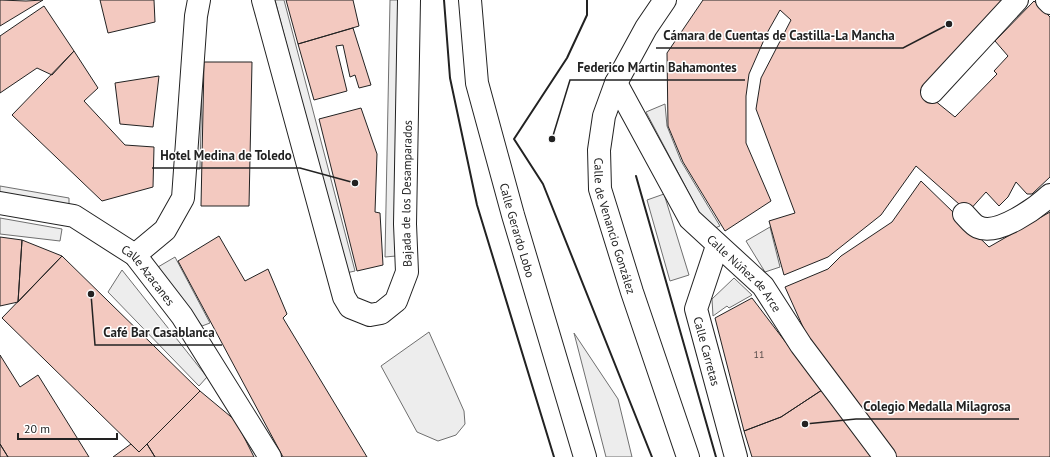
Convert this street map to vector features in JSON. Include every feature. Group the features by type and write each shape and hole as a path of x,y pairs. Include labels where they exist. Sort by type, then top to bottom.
{"street":[{"path":"135,256 165,230 183,198 196,16 199,0"},
{"name":"Bajada de los Desamparados","path":"262,0 344,297 350,307 370,315 381,313 396,301 407,272 406,224 409,0"},
{"name":"Calle Gerardo Lobo","path":"470,0 477,83 513,215 585,457"},
{"name":"Calle de Venancio González","path":"665,0 646,28 616,83 604,116 599,150 600,189 632,292 688,457"},
{"path":"932,92 1017,0"},
{"path":"1047,0 1050,3"},
{"name":"Calle Núñez de Arce","path":"616,83 690,220 717,246 764,286 801,345 885,457"},
{"path":"964,214 978,227 988,229 1004,226 1040,204 1050,195"},
{"name":"Calle Azacanes","path":"0,203 74,216 135,256 182,316 270,457"},
{"name":"Calle Carretas","path":"717,246 696,309 736,457"}],"shaded area":[{"path":"275,0 284,0 355,271 346,273"},
{"path":"390,0 400,0 396,256 385,257"},
{"path":"199,85 202,85 200,169 196,169"},
{"path":"665,104 667,126 681,161 720,226 715,228 700,214 646,112"},
{"path":"0,186 69,198 69,205 0,194"},
{"path":"664,194 689,275 670,281 647,200"},
{"path":"0,218 62,229 60,241 0,234"},
{"path":"770,227 780,267 765,272 746,241"},
{"path":"175,257 210,323 202,326 158,267"},
{"path":"122,270 207,377 199,386 108,292"},
{"path":"734,278 752,295 729,308 727,306 713,316 712,299"},
{"path":"429,332 464,411 465,424 456,435 438,441 417,432 381,366"},
{"path":"574,333 618,399 632,457 606,457"}],"building":[{"path":"0,0 26,1 43,0 0,26"},
{"path":"100,0 154,0 155,22 108,33"},
{"path":"286,0 353,0 359,26 298,44"},
{"path":"703,0 1010,0 934,100 955,117 997,74 994,71 1008,56 995,41 1034,1 1050,17 1050,177 1032,194 1027,194 1016,182 1008,197 999,206 986,192 968,212 916,166 881,215 828,257 784,275 769,221 795,213 756,109 761,78 791,20 780,10 767,33 749,74 746,96 746,143 771,201 725,231 683,162 668,126 667,53"},
{"path":"44,6 74,51 52,75 37,68 0,93 0,36"},
{"path":"353,28 371,85 359,88 355,75 350,77 343,45 336,46 347,91 314,100 298,44"},
{"path":"74,51 98,88 84,101 125,145 154,147 153,187 102,201 12,115"},
{"path":"204,62 252,62 249,206 201,206"},
{"path":"159,76 153,127 120,124 115,83"},
{"path":"361,108 377,154 375,212 380,213 383,265 357,271 319,119"},
{"path":"921,181 989,247 1050,212 1050,457 894,457 807,336 785,287 828,269 841,256 892,222"},
{"path":"219,236 245,281 268,269 287,314 283,318 367,457 283,457 178,261"},
{"path":"0,237 22,240 18,302 0,306"},
{"path":"22,240 62,256 18,302"},
{"path":"62,256 200,391 139,452 2,318"},
{"path":"752,298 822,390 781,417 744,431 715,318"},
{"path":"0,355 20,387 38,375 89,457 8,457 0,444"},
{"path":"822,390 873,457 752,457 744,431 781,417"},
{"path":"200,391 236,421 254,457 155,457 147,444"},
{"path":"0,444 8,457 0,457"},
{"path":"131,444 139,452 147,444 155,457 113,457"}],"wall":[{"path":"444,0 450,78 477,205 554,457"},
{"path":"587,0 587,15 567,58 514,139 543,184 652,457"},
{"path":"636,176 716,457"}],"place":[{"name":"Cámara de Cuentas de Castilla-La Mancha","path":"949,24"},
{"name":"Federico Martin Bahamontes","path":"552,139"},
{"name":"Hotel Medina de Toledo","path":"355,183"},
{"name":"Café Bar Casablanca","path":"91,294"},
{"name":"Colegio Medalla Milagrosa","path":"805,424"}]}
